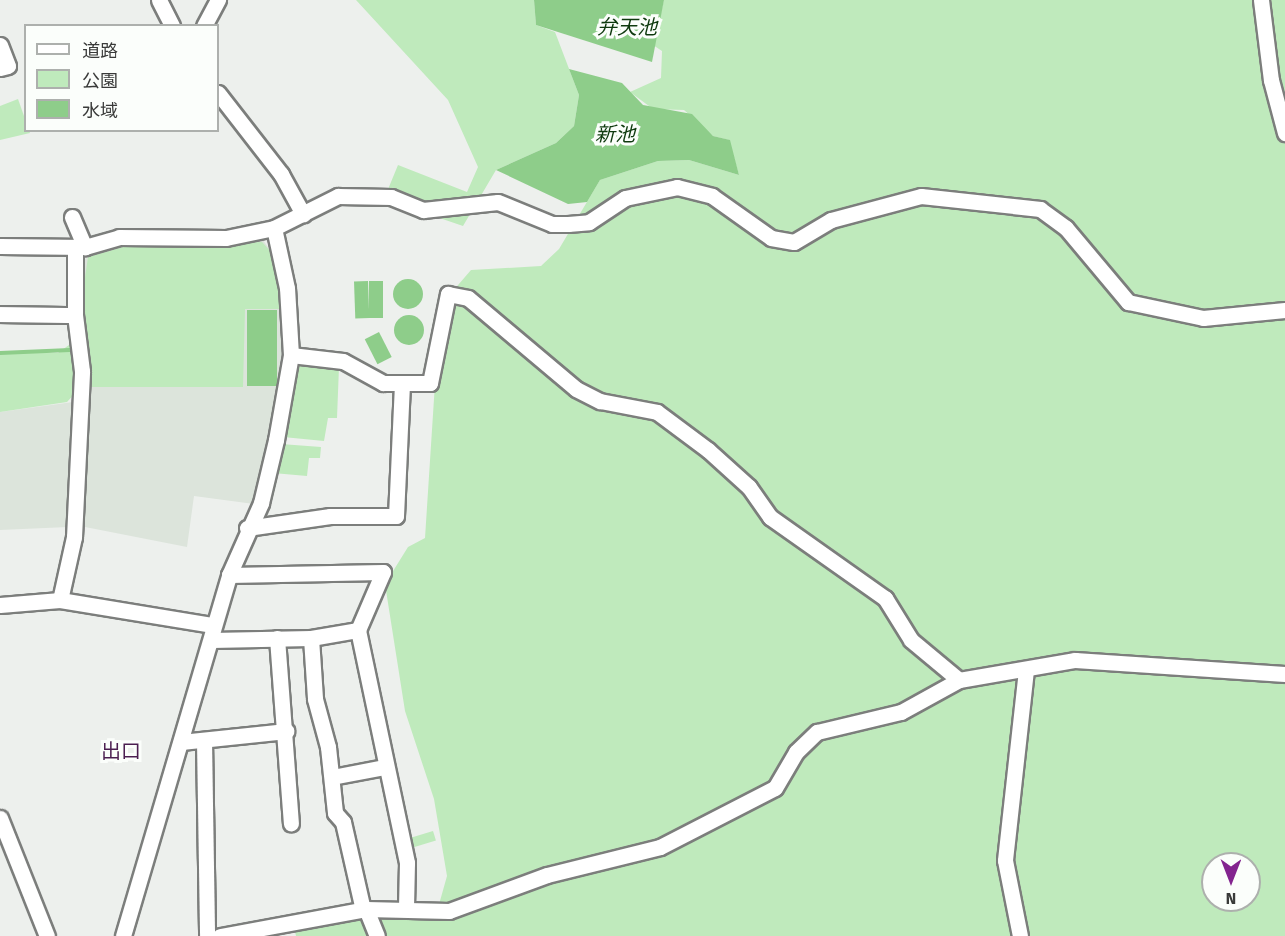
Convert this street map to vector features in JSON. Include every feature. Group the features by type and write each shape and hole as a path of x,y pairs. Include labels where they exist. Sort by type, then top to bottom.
{"street":[{"path":"159,0 171,24"},
{"path":"205,24 218,0"},
{"path":"1261,0 1270,80 1285,133"},
{"path":"0,45 8,66 0,68"},
{"path":"219,94 281,174 303,214"},
{"path":"0,246 80,247 119,237 226,238 274,228 338,196 391,197 423,210 498,202 552,224 568,224 589,222 625,198 684,188 712,196 771,238 794,242 831,220 921,196 1007,201 1040,209 1066,228 1128,302 1203,318 1285,310"},
{"path":"60,600 76,506 82,371 75,315 80,247 72,217"},
{"path":"123,936 229,575 266,482 291,355 287,288 274,228"},
{"path":"291,355 343,361 383,383 402,386 430,383 448,294 468,298 576,389 600,401 657,412 708,450 749,487 770,517 885,598 911,640 959,680"},
{"path":"0,314 75,315"},
{"path":"248,528 330,516 396,516 402,386"},
{"path":"229,575 383,572 357,630 407,863 406,906"},
{"path":"0,605 60,600 212,633 277,638 311,638 357,630"},
{"path":"277,638 286,731 291,823"},
{"path":"311,638 315,699 332,777 335,813 343,822 364,909 377,936"},
{"path":"220,936 281,930 364,909 406,906 449,910 547,875 660,847 775,788 796,752 817,732 901,712 959,680 1026,671 1075,660 1285,674"},
{"path":"1020,936 1010,903 1003,824 1026,671"},
{"path":"181,742 286,731"},
{"path":"204,740 207,936"},
{"path":"332,777 385,767"},
{"path":"0,818 47,936"}],"shaded area":[{"path":"263,240 280,264 285,366 254,504 194,496 187,547 80,526 81,260 123,245 229,246"},
{"path":"73,402 68,527 0,530 0,412"}],"green space":[{"path":"356,0 534,0 536,25 555,32 579,95 574,126 556,143 496,170 463,226 384,199 398,165 467,192 478,167 448,100"},
{"path":"664,0 1285,0 1285,936 296,936 294,927 438,908 447,876 434,799 405,711 385,584 408,547 425,538 440,306 471,270 541,266 559,249 600,180 658,161 689,160 739,175 729,140 713,136 684,110 653,109 630,92 661,78 662,51 653,45"},
{"path":"18,99 24,116 24,132 30,133 0,140 0,106"},
{"path":"262,242 274,255 281,309 245,309 243,387 89,387 81,304 88,257 123,247"},
{"path":"73,342 78,390 67,402 0,412 0,353 58,353"},
{"path":"301,362 339,367 337,418 328,418 324,441 283,437 294,373"},
{"path":"281,444 321,447 320,458 309,458 307,476 273,473"},
{"path":"433,831 436,841 412,848 409,838"}],"water":[{"name":"弁天池","path":"534,0 664,0 652,62 536,25"},
{"name":"新池","path":"569,69 622,83 643,105 692,114 713,136 730,140 739,175 689,160 658,161 600,180 587,202 568,204 496,170 556,143 574,126 579,95"},
{"path":"408,279 419,283 423,294 419,305 408,309 397,305 393,294 397,283"},
{"path":"354,281 368,281 369,318 355,318"},
{"path":"354,281 368,281 369,318 355,318"},
{"path":"247,310 277,310 277,386 247,386"},
{"path":"409,315 420,319 424,330 420,341 409,345 398,341 394,330 398,319"},
{"path":"379,332 392,357 377,364 365,339"}],"waterway":[{"path":"0,353 70,350"}],"district":[{"name":"出口","path":"121,751"}]}
